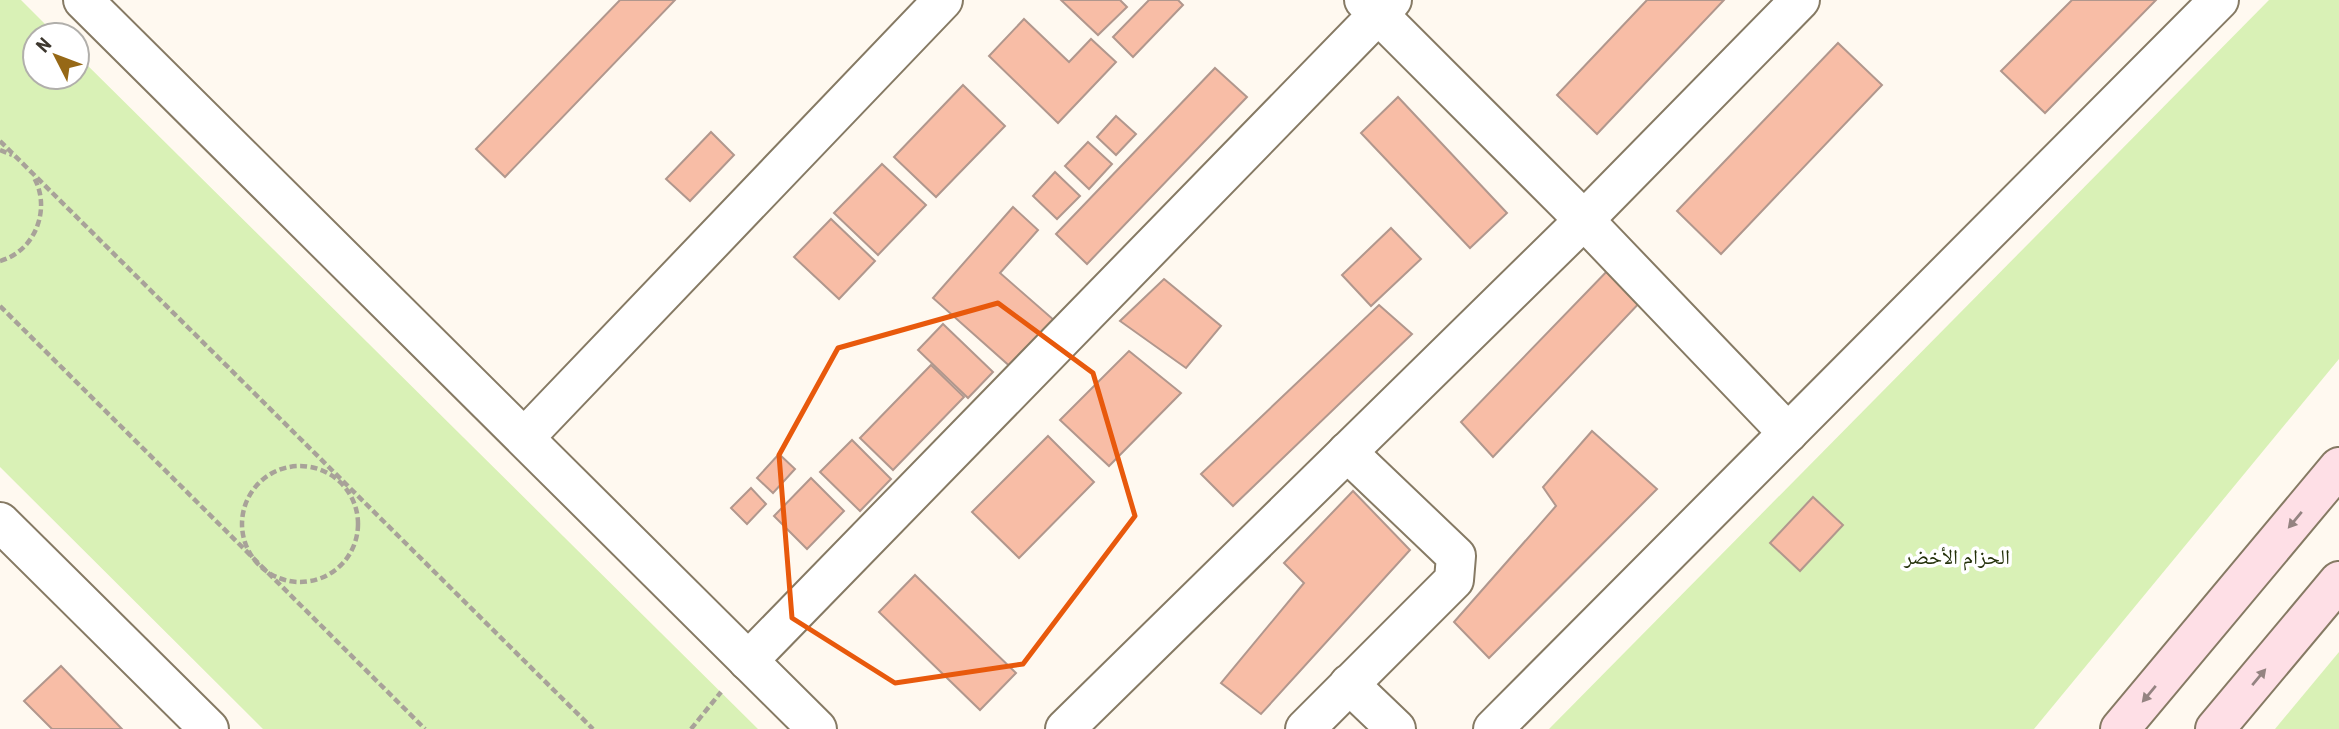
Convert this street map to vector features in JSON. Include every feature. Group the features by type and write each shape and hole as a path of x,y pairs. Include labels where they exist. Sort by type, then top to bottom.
{"main road":[{"path":"2120,729 2339,467"},
{"path":"2215,729 2339,581"}],"street":[{"path":"83,0 525,436 817,729"},
{"path":"525,436 943,0"},
{"path":"1065,729 1584,219 1800,0"},
{"path":"1493,729 2219,0"},
{"path":"748,661 1378,5 1788,433"},
{"path":"1305,729 1454,580 1455,556 1347,452"},
{"path":"0,522 209,729"},
{"path":"1349,684 1396,729"}],"path":[{"path":"0,141 342,484 593,729"},
{"path":"0,150 25,164 35,179 41,197 41,216 35,233 24,248 0,261"},
{"path":"0,306 425,729"},
{"path":"308,466 327,471 342,484 353,499 358,517 357,536 350,553 338,568 322,578 304,582 285,581 268,573 254,561 245,543 241,524 245,504 262,480 288,467 308,466"},
{"path":"691,729 721,692"}],"highlighted area":[{"path":"998,303 1093,373 1135,516 1023,664 895,683 792,618 779,455 838,348"}],"green space":[{"path":"0,0 21,0 42,21 21,21 21,91 91,91 91,69 758,729 263,729 0,467"},
{"name":"الحزام الأخضر","path":"2269,0 2339,0 2339,359 2034,729 1549,729"},
{"path":"2339,652 2339,729 2275,729"}],"building":[{"path":"620,0 675,0 505,177 476,149"},
{"path":"1061,0 1120,0 1127,7 1098,35"},
{"path":"1149,0 1178,0 1183,5 1133,57 1113,37"},
{"path":"1647,0 1724,0 1597,134 1557,95"},
{"path":"2072,0 2156,0 2045,113 2001,71"},
{"path":"1024,19 1069,62 1091,39 1116,62 1058,123 989,56"},
{"path":"1838,43 1882,85 1721,254 1677,211"},
{"path":"1215,68 1247,97 1087,264 1056,234"},
{"path":"963,85 1005,126 936,197 894,157"},
{"path":"1398,97 1507,213 1470,248 1361,133"},
{"path":"1116,116 1136,134 1116,155 1097,137"},
{"path":"711,132 734,155 690,201 666,179"},
{"path":"1088,142 1112,164 1089,189 1065,166"},
{"path":"882,164 926,205 878,255 834,213"},
{"path":"1055,172 1080,196 1057,219 1033,196"},
{"path":"1013,207 1038,230 1000,273 1055,321 1013,369 933,298"},
{"path":"831,219 875,261 839,299 794,257"},
{"path":"1391,228 1421,259 1371,306 1342,275"},
{"path":"1613,265 1645,297 1493,457 1461,422"},
{"path":"1164,279 1221,326 1186,368 1120,321"},
{"path":"1379,305 1412,334 1233,506 1201,474"},
{"path":"943,324 993,372 968,398 918,350"},
{"path":"1129,351 1181,393 1109,466 1060,420"},
{"path":"931,365 964,397 893,470 860,438"},
{"path":"1592,431 1657,489 1489,658 1454,622 1556,506 1543,487"},
{"path":"1048,436 1094,482 1019,558 972,512"},
{"path":"852,440 891,479 860,511 820,472"},
{"path":"779,454 795,469 773,493 757,478"},
{"path":"811,478 844,511 807,549 774,516"},
{"path":"751,488 766,504 747,524 731,508"},
{"path":"1353,491 1410,550 1261,714 1221,683 1304,583 1284,563"},
{"path":"1813,497 1843,525 1800,571 1770,543"},
{"path":"915,575 1016,673 980,710 879,612"},
{"path":"61,666 122,729 52,729 24,701"}]}
